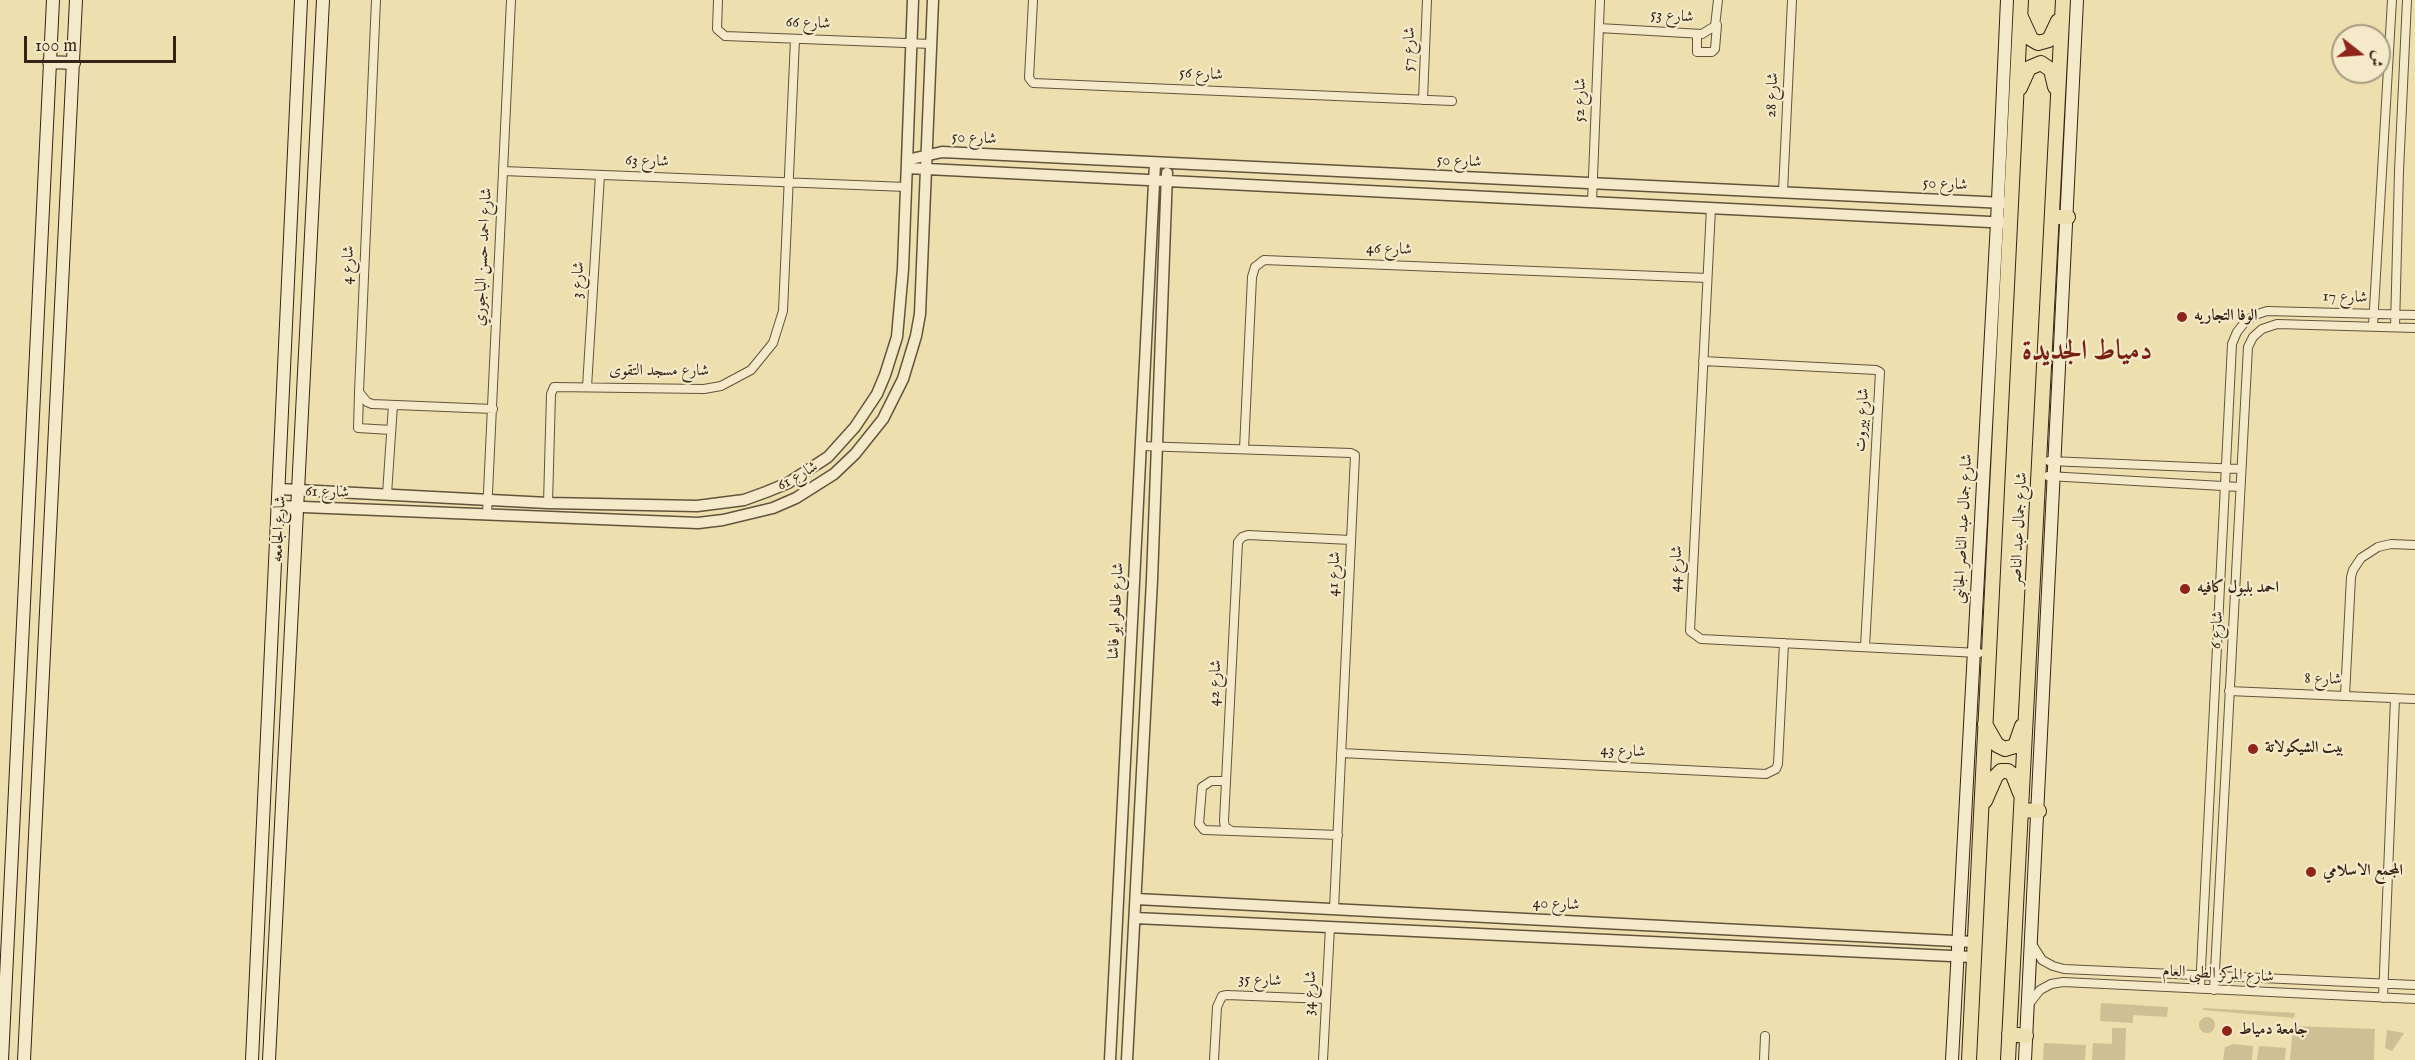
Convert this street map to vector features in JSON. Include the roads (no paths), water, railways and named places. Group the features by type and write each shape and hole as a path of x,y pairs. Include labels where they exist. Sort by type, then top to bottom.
{"main road":[{"path":"2,1060 53,0"},
{"path":"24,1060 76,0"},
{"name":"شارع الجامعه","path":"252,1060 301,0"},
{"name":"شارع الجامعه","path":"269,1060 323,0"},
{"path":"2005,203 2007,0"},
{"name":"شارع جمال عبد الناصر","path":"1969,1060 1982,809 1984,722 1981,653 2005,203 2017,95 2020,0"},
{"path":"2025,1060 2077,0"},
{"path":"2020,15 2031,39 2042,43 2052,37 2063,4"},
{"name":"شارع جمال عبد الناصر","path":"2008,1060 2063,4"},
{"path":"49,62 74,63"},
{"path":"2017,95 2029,68 2041,63 2051,70 2058,98"},
{"path":"2052,217 2068,217"},
{"path":"29,519 50,520"},
{"path":"28,538 48,540"},
{"path":"1952,1060 1958,942 1981,653"},
{"path":"1984,722 1997,745 2010,749 2016,744 2027,707"},
{"path":"1982,809 1996,776 2005,771 2013,775 2022,806 2039,811"},
{"path":"256,982 273,983"},
{"path":"2009,1034 2026,1036"}],"street":[{"name":"شارع 4","path":"376,0 358,428 391,430"},
{"name":"شارع احمد حسن الباجوري","path":"487,514 511,0"},
{"name":"شارع 66","path":"718,0 717,29 723,36 931,44"},
{"name":"شارع 61","path":"279,489 674,507 721,504 766,492 809,471 828,457 867,411 885,375 897,337 900,317 913,0"},
{"name":"شارع 61","path":"279,506 698,523 740,517 773,508 796,498 834,474 870,437 883,419 903,379 916,336 920,314 933,0"},
{"name":"شارع 56","path":"1033,0 1029,78 1032,82 1452,101"},
{"name":"شارع 57","path":"1423,100 1427,0"},
{"name":"شارع 52","path":"1592,202 1600,0"},
{"name":"شارع 53","path":"1599,28 1697,34 1712,30 1717,21 1718,0"},
{"name":"شارع 28","path":"1783,192 1792,0"},
{"path":"2373,326 2392,0"},
{"path":"2395,327 2407,0"},
{"path":"1697,34 1697,52 1712,52 1715,49 1717,21"},
{"name":"شارع مسجد التقوى","path":"548,502 552,390 557,385 704,389 737,379 763,358 779,328 783,311 795,39"},
{"name":"شارع 50","path":"907,164 927,155 942,152 2005,203"},
{"name":"شارع طاهر ابو فاشا","path":"1110,1060 1155,163"},
{"name":"شارع 50","path":"907,164 927,169 2004,222"},
{"name":"شارع طاهر ابو فاشا","path":"1127,1060 1157,446 1167,164"},
{"name":"شارع 63","path":"503,171 906,187"},
{"name":"شارع 3","path":"587,387 600,175"},
{"name":"شارع 44","path":"1711,208 1689,626 1693,635 1701,639 1981,653"},
{"name":"شارع 46","path":"1244,449 1252,277 1256,267 1264,260 1707,278"},
{"name":"شارع 17","path":"2274,310 2415,315"},
{"name":"شارع 6","path":"2200,989 2232,344 2237,332 2250,318 2274,310"},
{"name":"شارع 17","path":"2312,324 2415,328"},
{"name":"شارع 6","path":"2214,990 2246,358 2250,342 2262,329 2272,325 2312,324"},
{"name":"شارع بيروت","path":"1703,361 1880,372 1865,647"},
{"path":"359,392 367,402 372,404 493,409"},
{"path":"387,494 393,405"},
{"name":"شارع 41","path":"1141,446 1354,454 1334,909"},
{"path":"2040,460 2241,469"},
{"path":"2207,485 2208,468"},
{"path":"2039,475 2240,487"},
{"path":"674,507 675,522"},
{"name":"شارع 42","path":"1232,831 1224,824 1240,539 1248,535 1351,540"},
{"path":"2345,696 2351,577 2354,570 2366,554 2378,547 2391,544 2415,545"},
{"name":"شارع 43","path":"1341,753 1766,774 1776,769 1778,764 1784,643"},
{"name":"شارع 8","path":"2229,691 2415,699"},
{"path":"2383,998 2395,698"},
{"path":"2212,742 2227,742"},
{"path":"1226,781 1208,782 1202,787 1199,824 1204,830 1338,835"},
{"name":"شارع 40","path":"1136,899 1974,942"},
{"name":"شارع 40","path":"1135,918 1973,957"},
{"name":"شارع 34","path":"1323,1060 1330,927"},
{"name":"شارع المركز الطبى العام","path":"2032,944 2042,960 2058,968 2415,985"},
{"name":"شارع المركز الطبى العام","path":"2028,1004 2040,990 2051,984 2063,982 2415,999"},
{"name":"شارع 35","path":"1214,1060 1217,1007 1222,996 1326,999"},
{"path":"1764,1060 1766,1036"}],"place":[{"name":"الوفا التجاريه","path":"2182,317"},
{"name":"احمد بلبول كافيه","path":"2185,589"},
{"name":"بيت الشيكولاتة","path":"2253,749"},
{"name":"المجمع الاسلامي","path":"2311,872"},
{"name":"جامعة دمياط","path":"2227,1031"}],"district":[{"name":"دمياط الجديدة","path":"2087,353"}]}
